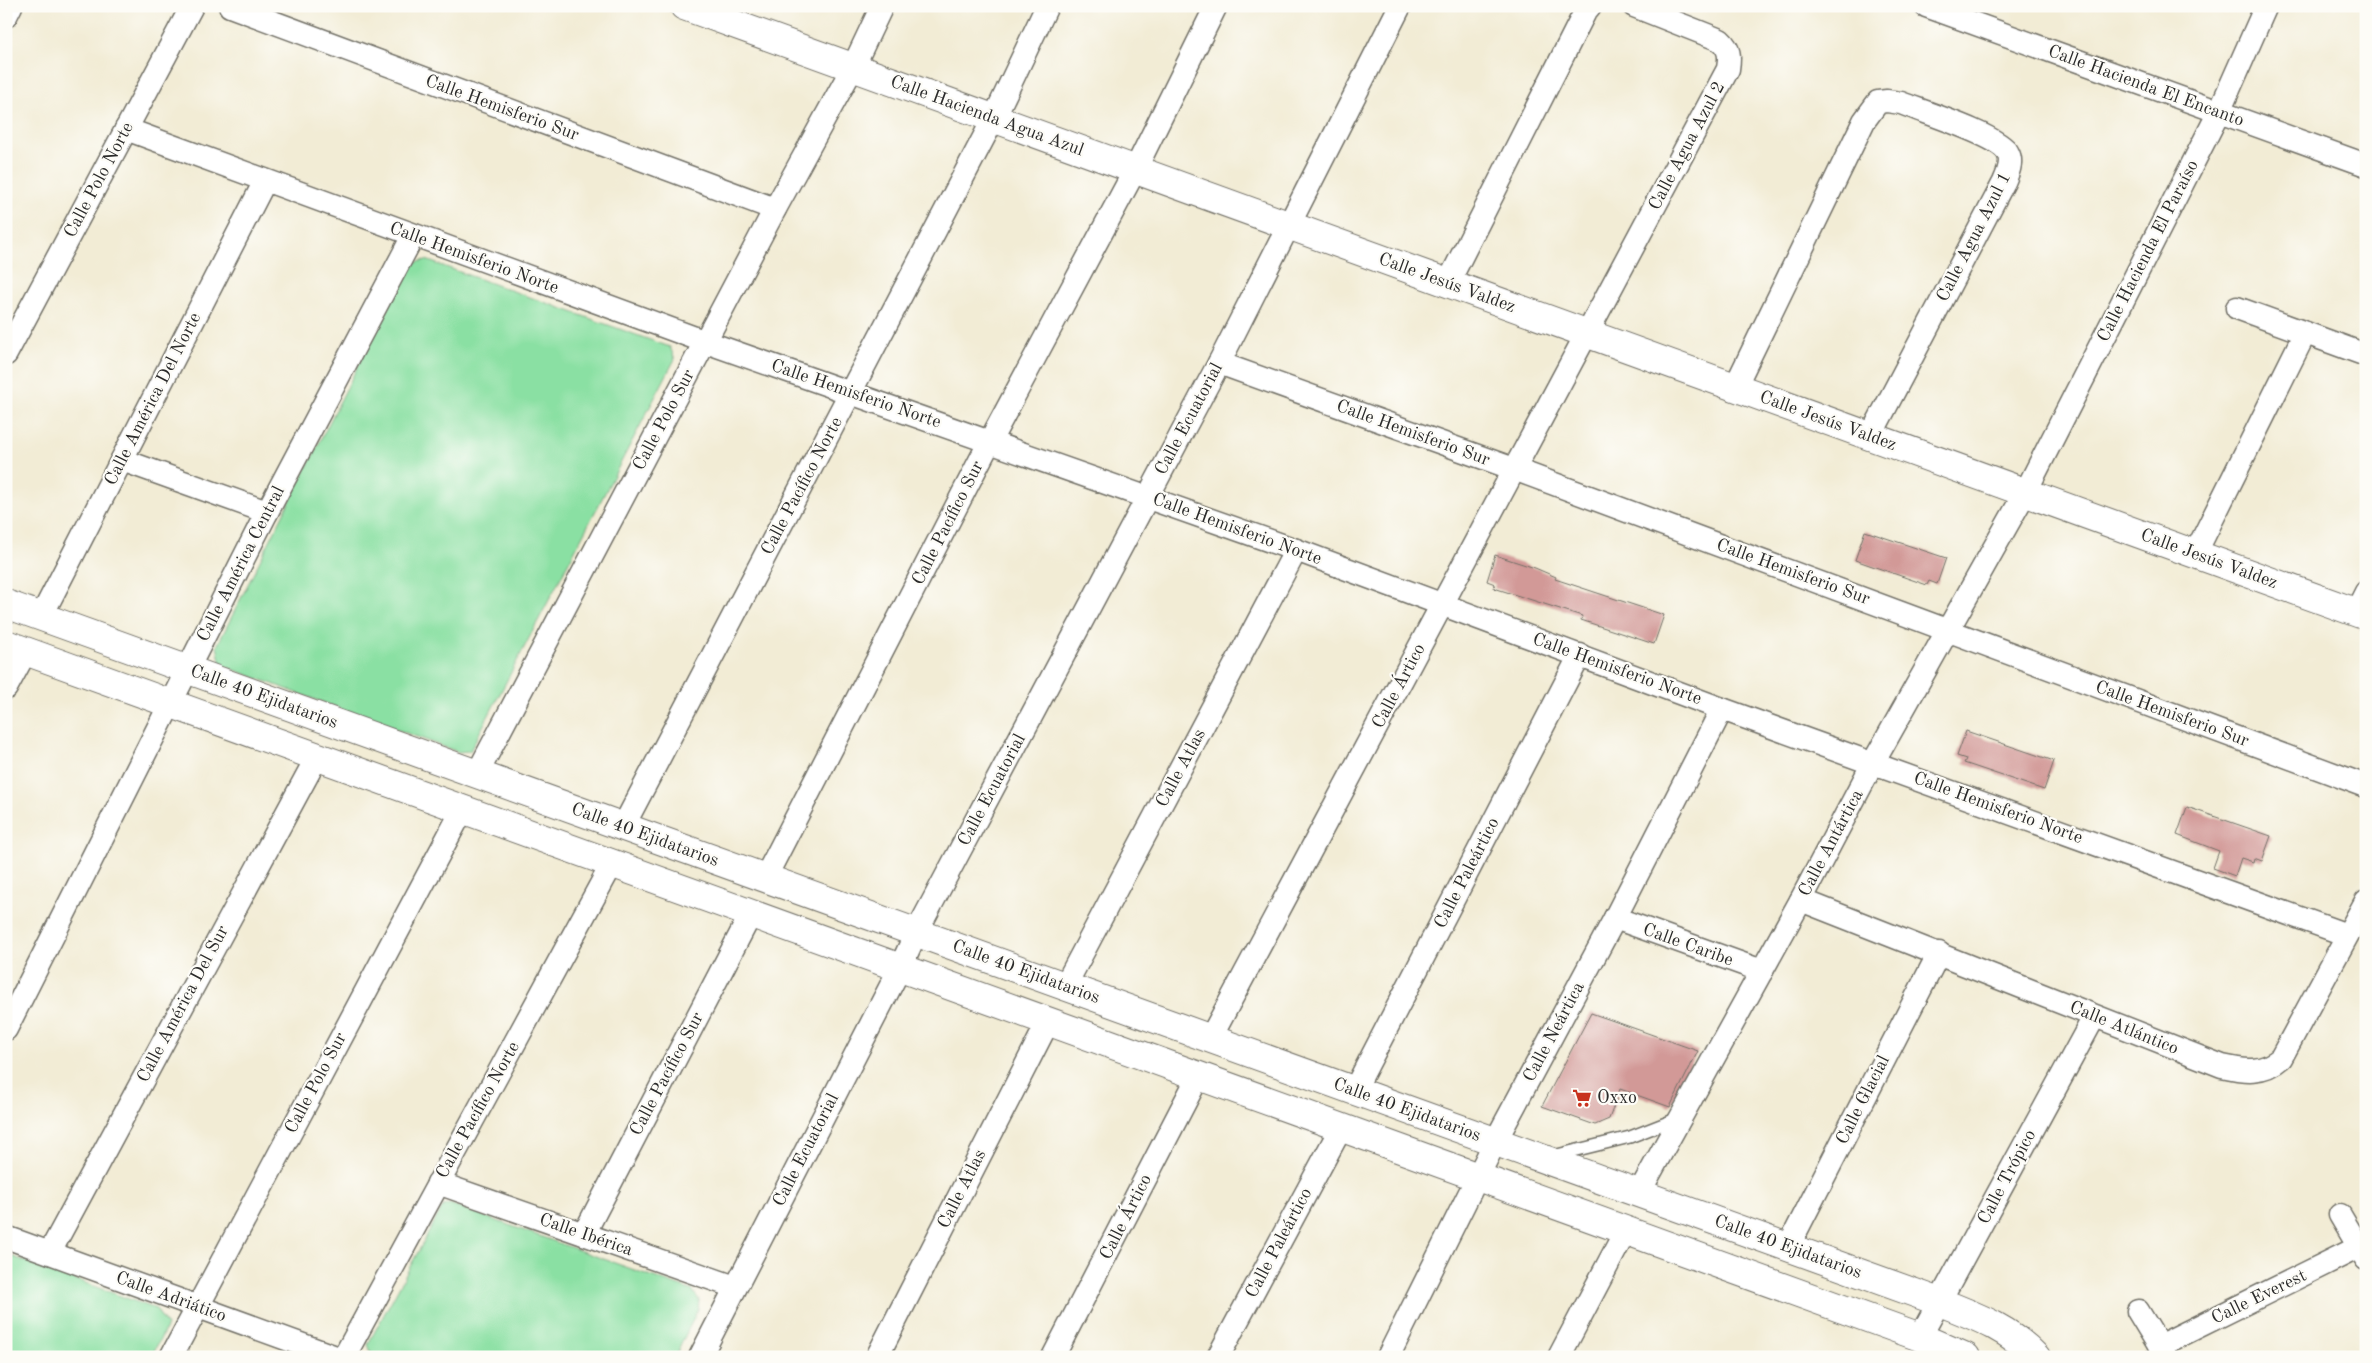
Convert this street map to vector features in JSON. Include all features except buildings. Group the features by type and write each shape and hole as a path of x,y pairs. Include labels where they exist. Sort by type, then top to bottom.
{"main road":[{"name":"Calle Hacienda Agua Azul","path":"700,9 853,67 1290,226"},
{"name":"Calle Jesús Valdez","path":"1290,226 2195,554 2363,606"},
{"name":"Calle 40 Ejidatarios","path":"6,604 1940,1302 1982,1318 2009,1333 2036,1357"},
{"path":"16,647 1625,1232 1920,1337 1966,1357"}],"street":[{"path":"6,16 11,6"},
{"name":"Calle Polo Norte","path":"6,354 192,6"},
{"name":"Calle Hemisferio Sur","path":"230,6 775,209"},
{"name":"Calle Polo Sur","path":"477,774 775,209 853,67 882,6"},
{"name":"Calle Pacífico Norte","path":"623,827 994,118 1047,6"},
{"name":"Calle Pacífico Sur","path":"766,878 990,441 1136,170 1216,6"},
{"name":"Calle Ecuatorial","path":"700,1357 900,968 916,933 1290,226 1400,6"},
{"path":"1448,283 1585,12 1590,6"},
{"name":"Calle Agua Azul 2","path":"1588,334 1728,69 1730,58 1728,47 1710,34 1634,6"},
{"name":"Calle Hacienda El Encanto","path":"1926,6 2366,165"},
{"name":"Calle Hacienda El Paraíso","path":"2025,493 2219,112 2266,6"},
{"name":"Calle Agua Azul 1","path":"1735,388 1864,121 1878,102 1901,103 1996,141 2009,154 2010,161 2004,182 1870,437"},
{"name":"Calle Hemisferio Norte","path":"126,129 265,182 706,342 1296,550 1722,708 2347,935"},
{"name":"Calle América Del Norte","path":"41,617 265,182"},
{"name":"Calle América Central","path":"6,1029 267,512 413,236"},
{"path":"2237,308 2366,355"},
{"path":"2195,554 2305,333"},
{"name":"Calle Ártico","path":"1210,1039 1588,334"},
{"name":"Calle Hemisferio Sur","path":"1218,363 1514,469 2366,786"},
{"path":"122,460 267,512"},
{"name":"Calle Antártica","path":"1639,1193 1801,900 1873,763 2025,493"},
{"name":"Calle Atlas","path":"1065,986 1296,550"},
{"path":"6,688 16,647"},
{"name":"Calle Paleártico","path":"1354,1091 1580,655"},
{"name":"Calle Neártica","path":"1388,1357 1494,1142 1615,918 1722,708"},
{"name":"Calle América Del Sur","path":"50,1252 317,756"},
{"name":"Calle Polo Sur","path":"171,1357 463,809"},
{"name":"Calle Pacífico Norte","path":"344,1357 612,864"},
{"name":"Calle Atlántico","path":"1801,900 2222,1066 2242,1071 2260,1070 2273,1066 2288,1048 2366,901"},
{"name":"Calle Pacífico Sur","path":"584,1234 751,914"},
{"name":"Calle Caribe","path":"1615,918 1762,971"},
{"name":"Calle Glacial","path":"1788,1247 1939,953"},
{"name":"Calle Trópico","path":"1920,1337 2094,1016"},
{"name":"Calle Atlas","path":"877,1357 1048,1022"},
{"name":"Calle Ártico","path":"1053,1357 1198,1077"},
{"name":"Calle Paleártico","path":"1218,1357 1341,1128"},
{"name":"Calle Ibérica","path":"438,1183 735,1287"},
{"path":"2340,1215 2362,1253"},
{"path":"1559,1357 1625,1232"},
{"name":"Calle Adriático","path":"6,1237 336,1357"},
{"name":"Calle Everest","path":"2162,1352 2362,1253"},
{"path":"2138,1311 2162,1352"}],"lane":[{"path":"1542,1158 1630,1138 1680,1117"}],"green space":[{"path":"426,260 670,347 675,359 470,751 458,752 221,665 217,646 409,264"},
{"path":"450,1204 693,1291 699,1300 698,1309 675,1357 376,1357 371,1353 368,1344 443,1206"},
{"path":"6,1254 156,1309 167,1326 151,1357 6,1357"}],"place":[{"name":"Oxxo","path":"1582,1098"}]}
